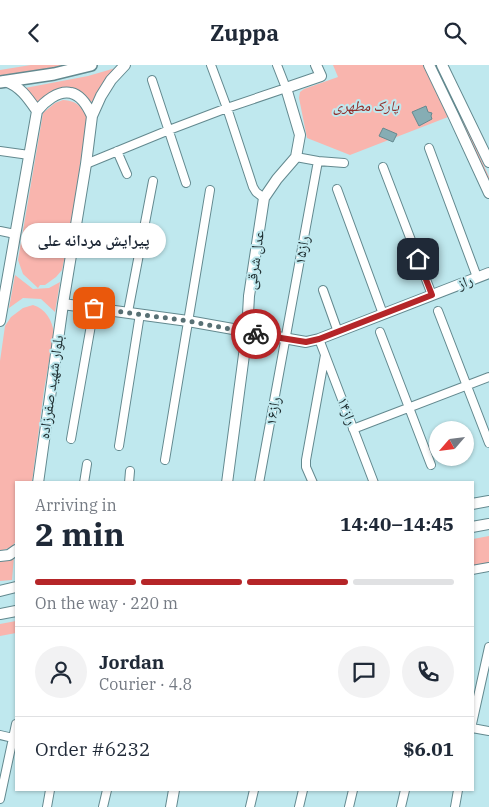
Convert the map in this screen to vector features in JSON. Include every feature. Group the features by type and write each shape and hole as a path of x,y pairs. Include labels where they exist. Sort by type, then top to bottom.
{"main road":[{"path":"2,82 54,74 91,65"}],"street":[{"name":"بلوار شهید صفرزاده","path":"38,481 92,116 111,80 125,65"},
{"path":"211,65 252,187 264,198"},
{"path":"278,65 300,135 296,157 344,163"},
{"path":"86,164 227,108 321,77 316,65"},
{"path":"429,65 489,193"},
{"path":"434,76 444,68 489,162"},
{"path":"152,80 186,183"},
{"path":"2,82 12,84 22,92 37,111"},
{"path":"0,321 37,111 52,97 71,93 84,102 92,116"},
{"path":"429,148 478,277"},
{"path":"0,151 29,155"},
{"path":"117,151 127,174"},
{"name":"عدل شرقی","path":"227,481 247,332 249,295 264,198 296,157"},
{"name":"راز۱۵","path":"286,339 318,161"},
{"path":"383,167 432,295"},
{"path":"128,312 153,181"},
{"path":"337,189 383,314"},
{"path":"165,460 210,190"},
{"path":"0,231 15,234"},
{"name":"راز","path":"63,304 188,321 306,342 338,332 489,273"},
{"path":"323,291 338,332"},
{"path":"71,439 94,308"},
{"path":"438,311 489,443"},
{"path":"118,446 140,314"},
{"path":"380,332 429,457"},
{"name":"راز۱۶","path":"259,481 286,339"},
{"name":"راز۱۴","path":"319,339 373,481"},
{"path":"312,481 306,467 306,460 325,355"},
{"path":"353,429 489,377"},
{"path":"84,481 86,464"},
{"path":"129,481 130,471"},
{"path":"474,504 489,501"},
{"path":"474,527 489,525"},
{"path":"0,556 9,555 15,551"},
{"path":"474,570 489,567"},
{"path":"0,591 15,587"},
{"path":"0,614 15,611"},
{"path":"475,704 489,647"},
{"path":"474,728 489,731"},
{"path":"0,799 14,751 13,738 15,729"},
{"path":"0,735 13,738"},
{"path":"47,807 50,791"},
{"path":"103,807 106,791"},
{"path":"171,807 174,791"},
{"path":"250,807 254,791"},
{"path":"299,807 303,791"},
{"path":"349,807 353,791"},
{"path":"401,807 405,791"},
{"path":"454,807 458,791"}],"green space":[{"path":"31,65 73,65 53,70 0,77 0,70"},
{"name":"پارک مطهری","path":"333,65 424,65 448,117 350,155 307,138 299,98 300,92 338,77"},
{"path":"119,67 92,102 73,91 39,105 25,88 88,76"},
{"path":"442,86 446,86 462,117 489,177 489,187"},
{"path":"63,100 78,104 87,117 71,227 62,270 56,277 45,285 40,285 38,288 23,274 18,260 43,113 55,103"},
{"path":"15,275 33,289 49,288 60,282 55,312 41,299 23,298 9,308"},
{"path":"33,305 41,309 48,316 54,333 44,390 32,481 15,481 15,542 12,547 0,551 0,361 5,326 11,317 23,308"},
{"path":"489,536 489,564 474,567 474,539"},
{"path":"14,556 12,580 0,581 0,561 8,561"},
{"path":"15,621 15,633 0,636 0,624"}],"building":[{"path":"426,106 428,112 432,113 432,119 419,126 412,112"},
{"path":"383,128 397,134 393,142 379,136"}],"way so far":[{"path":"94,308 188,321 256,334"}],"place":[{"name":"پیرایش مردانه علی","path":"94,308"}],"route":[{"path":"256,334 306,342 319,339 432,295 418,259"}]}
